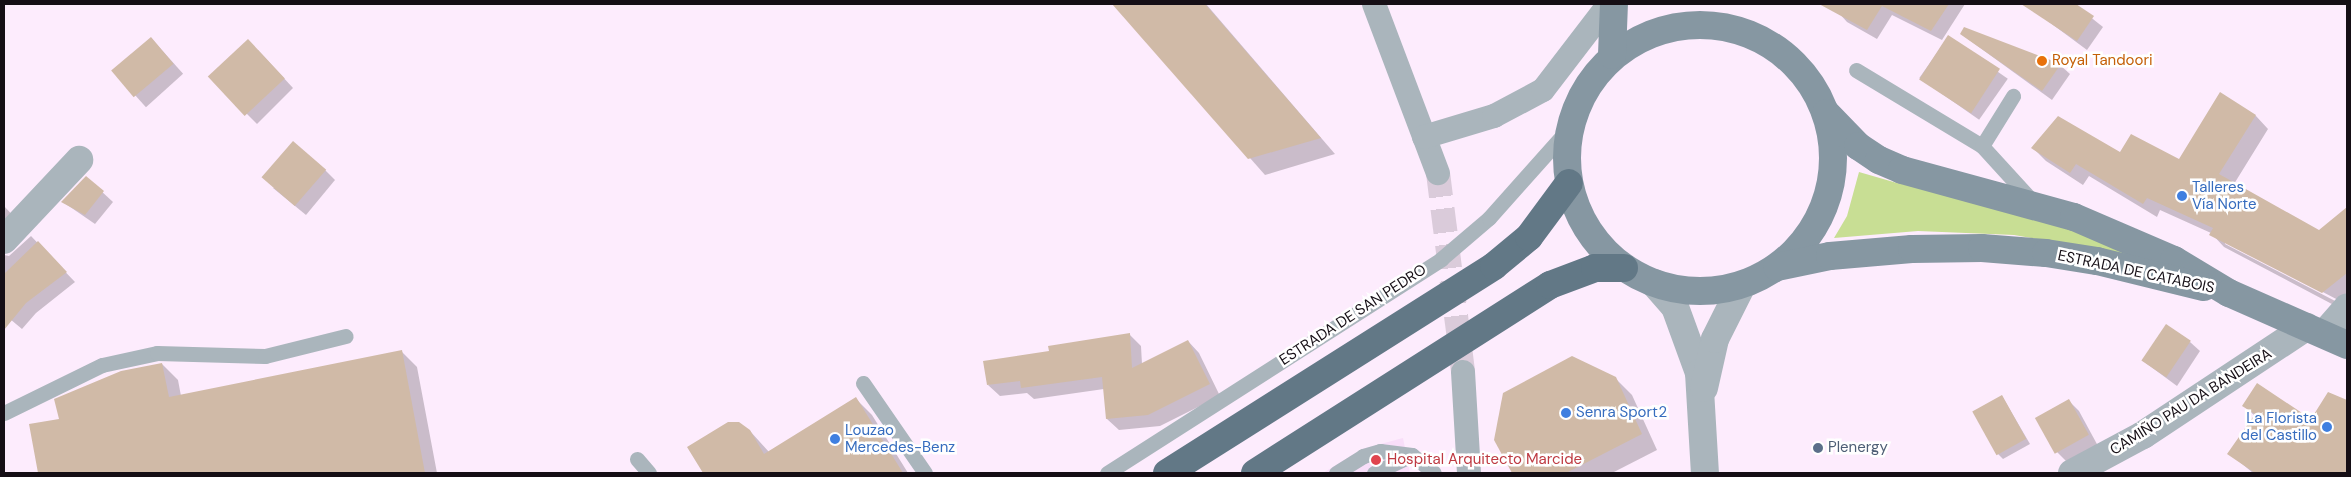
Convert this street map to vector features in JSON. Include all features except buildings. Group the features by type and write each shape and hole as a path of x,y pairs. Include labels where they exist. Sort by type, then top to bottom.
{"highway":[{"path":"1167,473 1494,266 1529,238 1570,183"},
{"path":"1255,473 1550,285 1595,268 1624,268"}],"main road":[{"path":"1612,55 1614,4"},
{"name":"ESTRADA DE CATABOIS","path":"1718,4 1753,35 1784,54 1810,80 1826,113 1834,150 1830,188 1817,223 1794,253 1775,267 1741,287 1697,292 1654,283 1624,268 1589,231 1570,183 1567,154 1572,125 1590,85 1612,55 1650,35 1684,26 1719,26 1753,35"},
{"name":"ESTRADA DE CATABOIS","path":"1826,113 1858,146 1878,160 1902,170 2036,204 2174,260 2229,293 2326,335"},
{"name":"ESTRADA DE CATABOIS","path":"1775,267 1830,256 1912,249 1982,248 2046,253 2097,261 2229,293"}],"street":[{"path":"1374,4 1438,173"},
{"path":"1424,137 1494,116 1543,90 1609,4"},
{"path":"4,240 79,160"},
{"path":"1654,283 1675,307 1688,336 1699,373 1705,473"},
{"path":"1701,402 1715,339 1741,287"},
{"name":"CAMIÑO PAU DA BANDEIRA","path":"2072,473 2326,335 2347,308"},
{"path":"1463,372 1469,473"}],"lane":[{"path":"1856,70 1982,146 2036,204"},
{"path":"1982,146 2013,96"},
{"name":"ESTRADA DE SAN PEDRO","path":"1107,473 1441,258 1489,218 1572,125"},
{"path":"4,413 111,363 157,352 265,356 346,336"},
{"path":"863,383 925,473"},
{"path":"1336,473 1363,456 1380,451 1412,455 1432,471"},
{"path":"1374,473 1412,455"},
{"path":"637,459 649,473"}],"shaded area":[{"name":"Hospital Arquitecto Marcide","path":"1403,438 1410,473 1323,473 1362,449"}],"green space":[{"path":"1859,172 1897,183 1949,193 2015,210 2154,260 2014,235 1918,231 1834,238 1847,216"}],"tunnel":[{"path":"1438,173 1463,372"}],"place":[{"name":"Royal Tandoori","path":"2042,61"},
{"name":"Talleres Vía Norte","path":"2182,196"},
{"name":"Senra Sport2","path":"1566,413"},
{"name":"La Florista del Castillo","path":"2327,427"},
{"name":"Louzao Mercedes-Benz","path":"835,439"},
{"name":"Plenergy","path":"1818,448"},
{"name":"Hospital Arquitecto Marcide","path":"1376,460"}]}
